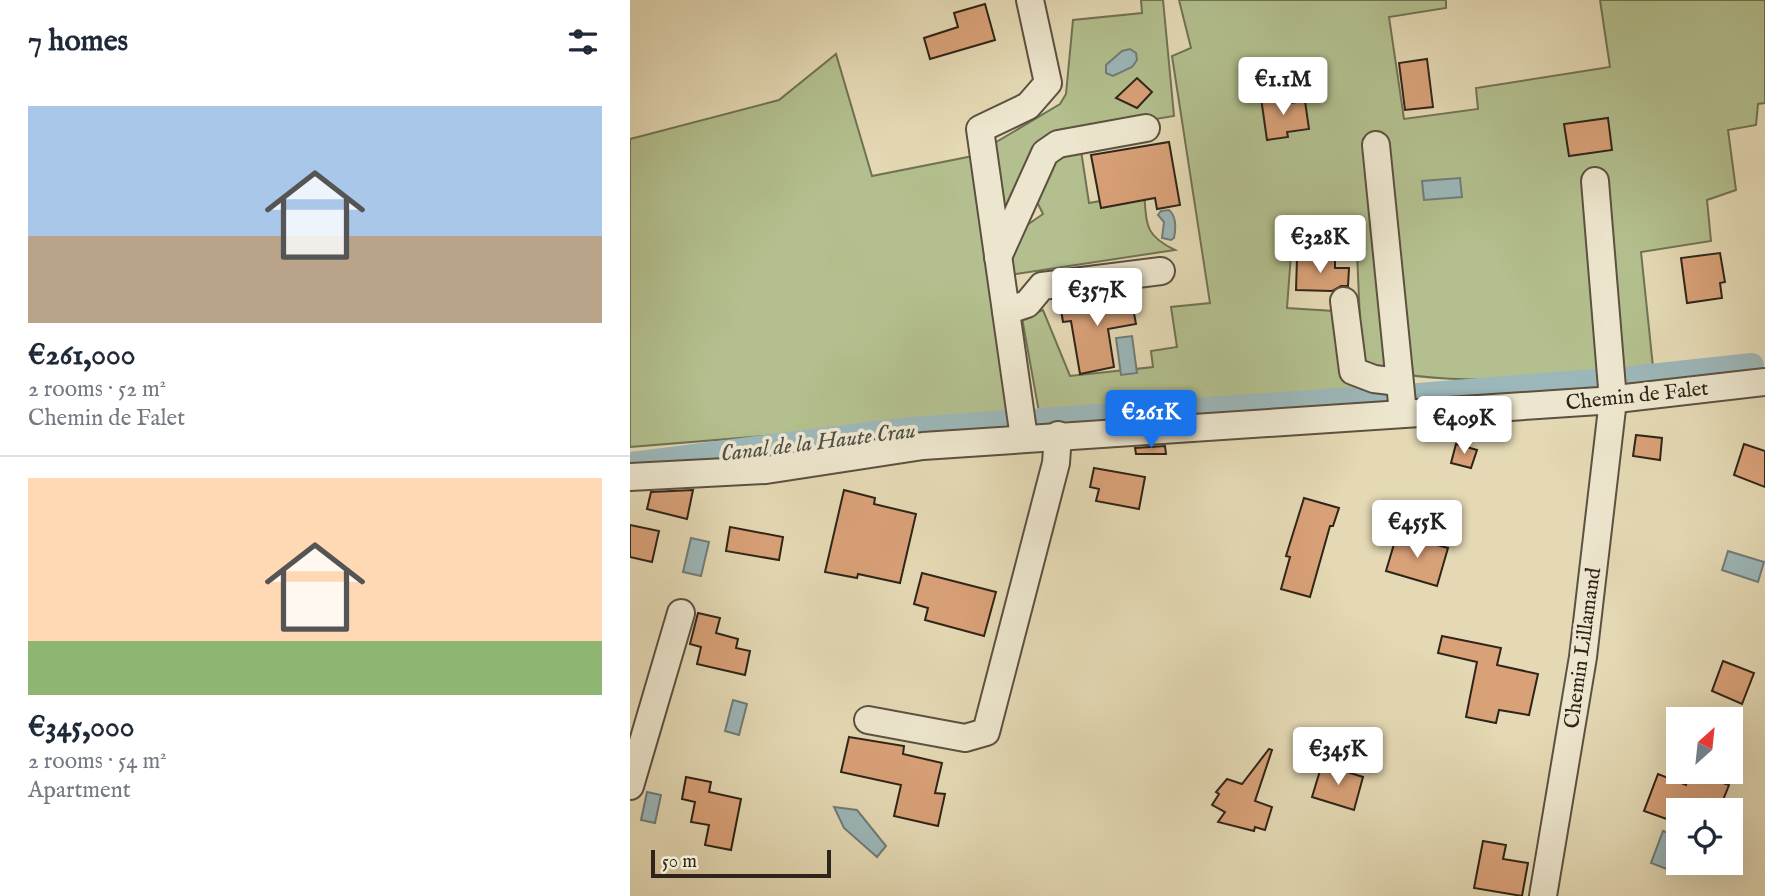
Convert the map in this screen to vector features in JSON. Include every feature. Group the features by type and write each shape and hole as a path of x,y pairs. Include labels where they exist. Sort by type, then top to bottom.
{"street":[{"path":"1024,438 980,129 1028,106 1048,83 1030,0"},
{"path":"998,257 1045,153 1058,145 1146,128"},
{"path":"1376,145 1403,413"},
{"name":"Chemin Lillamand","path":"1543,896 1583,657 1612,400 1595,181"},
{"path":"1006,312 1027,304 1042,286 1161,271"},
{"path":"1344,301 1353,371 1374,379 1399,382"},
{"name":"Chemin de Falet","path":"630,477 766,470 923,446 1612,400 1765,382"},
{"path":"868,720 965,738 986,732 1056,463 1059,435"},
{"path":"630,786 681,613"}],"green space":[{"path":"1141,0 1163,0 1174,116 1060,135 1005,227 993,144 1060,104 1066,94 1073,20 1142,13"},
{"path":"1179,0 1446,0 1446,8 1389,17 1404,119 1478,109 1476,88 1610,67 1600,0 1765,0 1765,103 1758,104 1756,125 1728,130 1736,190 1707,200 1711,241 1641,252 1653,367 1545,378 1468,379 1395,373 1362,366 1357,253 1291,254 1287,308 1334,311 1340,375 1375,385 1387,393 1039,412 1022,318 1043,310 1070,376 1153,367 1151,351 1177,347 1171,307 1210,303 1172,56 1191,48"},
{"path":"836,54 872,176 978,155 1012,416 630,447 630,139 779,100"},
{"path":"1080,144 1089,203 1144,193 1147,221 1152,234 1175,250 1009,275 1017,232 1043,214 1034,196 1044,168"}],"water":[{"path":"1130,49 1136,53 1137,60 1132,67 1113,76 1106,73 1106,65 1122,51"},
{"path":"1460,178 1462,197 1424,200 1422,181"},
{"path":"1169,210 1174,219 1175,234 1171,240 1162,238 1164,222 1158,215 1161,211"},
{"path":"1132,336 1137,373 1121,375 1116,338"},
{"path":"691,538 709,542 701,576 683,572"},
{"path":"1728,551 1764,562 1758,582 1722,570"},
{"path":"733,700 747,704 739,735 725,731"},
{"path":"647,792 661,795 655,823 641,820"},
{"path":"834,807 857,810 886,846 877,857 844,828"},
{"path":"1663,831 1666,832 1666,869 1651,863"}],"building":[{"path":"985,4 995,40 930,59 924,38 958,27 954,13"},
{"path":"1427,59 1433,107 1405,110 1399,63"},
{"path":"1137,78 1152,92 1137,108 1116,98"},
{"path":"1281,95 1283,104 1305,101 1309,129 1287,132 1288,137 1267,140 1261,98"},
{"path":"1608,118 1612,150 1569,156 1564,124"},
{"path":"1169,142 1180,205 1157,209 1155,198 1101,208 1091,155"},
{"path":"1720,253 1725,282 1720,283 1722,298 1687,303 1681,258"},
{"path":"1297,258 1335,259 1335,268 1349,268 1348,286 1332,291 1296,290"},
{"path":"1130,292 1136,324 1108,329 1114,367 1080,374 1071,321 1063,322 1060,304"},
{"path":"1636,435 1662,438 1660,460 1633,456"},
{"path":"1456,444 1477,450 1471,468 1451,463"},
{"path":"1744,444 1765,451 1765,487 1734,475"},
{"path":"1165,446 1166,454 1136,454 1135,448"},
{"path":"1094,468 1145,477 1139,509 1096,501 1099,489 1090,487"},
{"path":"693,490 687,519 647,509 651,492"},
{"path":"844,490 875,498 874,504 916,514 900,583 858,574 857,578 825,572"},
{"path":"1304,498 1339,508 1333,526 1330,526 1310,597 1281,589 1290,557 1286,556"},
{"path":"630,525 659,531 652,562 630,557"},
{"path":"730,527 783,537 779,560 726,551"},
{"path":"1397,534 1448,548 1437,586 1386,571"},
{"path":"922,573 996,592 984,636 925,620 928,608 914,604"},
{"path":"698,613 720,618 716,633 738,639 736,648 750,651 745,675 697,664 701,647 690,644"},
{"path":"1442,636 1501,648 1497,665 1538,674 1529,715 1499,710 1496,723 1466,717 1477,662 1438,653"},
{"path":"1723,661 1754,673 1742,704 1712,691"},
{"path":"849,737 904,746 903,754 942,763 935,793 945,794 938,826 894,816 901,785 841,772"},
{"path":"1269,749 1272,750 1255,801 1272,807 1265,830 1255,827 1254,831 1218,822 1225,812 1212,805 1219,794 1216,792 1227,779 1242,784"},
{"path":"1322,764 1363,777 1354,810 1312,797"},
{"path":"1658,774 1666,777 1666,784 1729,785 1724,798 1666,798 1666,819 1644,811"},
{"path":"686,777 711,782 709,792 741,799 731,850 705,845 709,825 691,822 695,802 682,799"},
{"path":"1483,841 1506,845 1503,859 1528,863 1522,896 1474,888"}],"waterway":[{"name":"Canal de la Haute Crau","path":"1631,378 1752,365"},
{"name":"Canal de la Haute Crau","path":"1418,395 1594,381"},
{"name":"Canal de la Haute Crau","path":"1040,420 1385,397"},
{"name":"Canal de la Haute Crau","path":"630,464 901,430 1005,422"}]}
